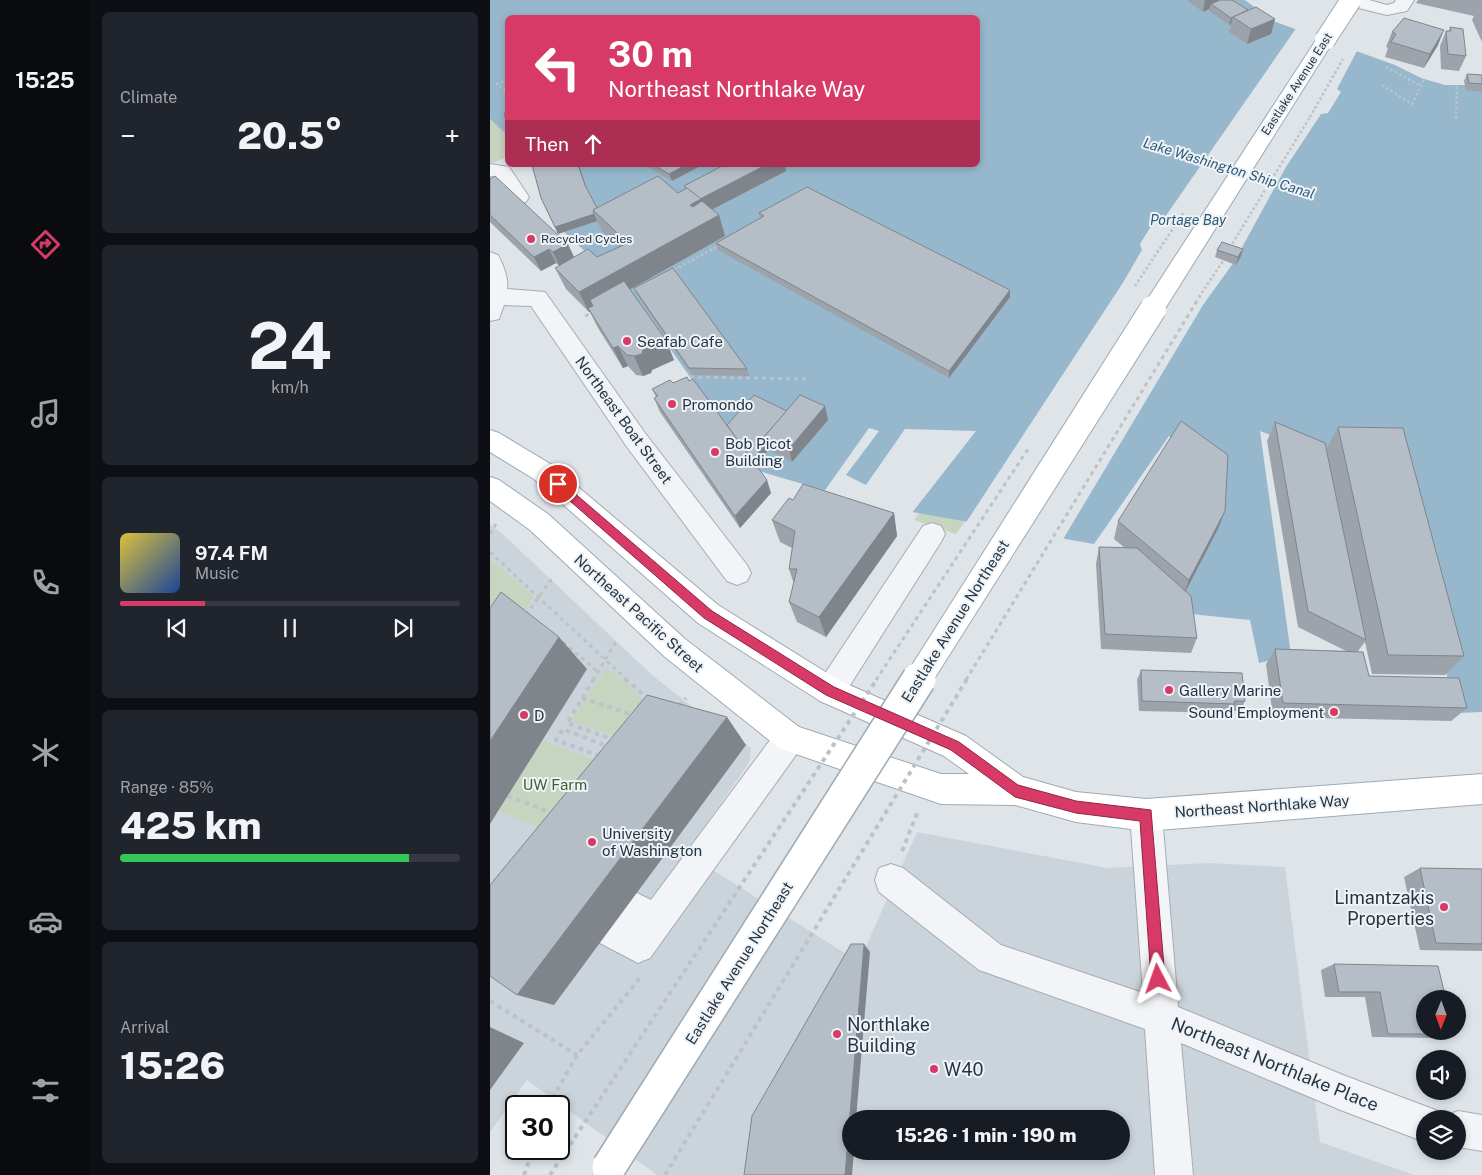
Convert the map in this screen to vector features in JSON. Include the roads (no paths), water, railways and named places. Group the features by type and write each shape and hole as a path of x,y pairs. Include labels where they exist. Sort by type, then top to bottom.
{"main road":[{"name":"Eastlake Avenue East","path":"1243,169 1349,0"},
{"name":"Eastlake Avenue Northeast","path":"604,1175 1243,169"},
{"path":"490,440 543,472 708,614 830,691"},
{"name":"Northeast Pacific Street","path":"490,487 539,522 674,648 790,738"},
{"name":"Northeast Northlake Way","path":"830,691 955,746 1015,790"},
{"name":"Northeast Northlake Way","path":"790,738 941,789 1015,790 1076,807 1146,815 1482,789"}],"street":[{"path":"1349,0 1387,10 1401,6 1405,0"},
{"path":"490,170 502,172 518,197"},
{"name":"Northeast Boat Street","path":"490,260 496,273 493,306 537,298 636,440 737,573"},
{"path":"830,691 932,534"},
{"path":"618,917 646,947 790,738"},
{"path":"1146,815 1174,1175"},
{"name":"Northeast Northlake Place","path":"891,880 991,958 1161,1017 1360,1100 1416,1121"},
{"path":"1466,1130 1482,1133"}],"water":[{"name":"Portage Bay","path":"490,0 1245,0 1273,21 1395,65 1421,78 1445,85 1482,85 1482,712 1457,713 1387,451 1313,452 1260,431 1291,655 1259,663 1250,620 1191,614 1183,596 1218,529 1222,474 1169,436 1094,544 878,506 759,471 725,427 634,297 564,232 534,167 980,167 980,15 505,15 505,133 490,119"}],"place":[{"name":"Recycled Cycles","path":"531,239"},
{"name":"Seafab Cafe","path":"627,341"},
{"name":"Promondo","path":"672,404"},
{"name":"Bob Picot Building","path":"715,452"},
{"name":"Gallery Marine","path":"1169,690"},
{"name":"Sound Employment","path":"1334,712"},
{"name":"D","path":"524,715"},
{"name":"University of Washington","path":"592,842"},
{"name":"Limantzakis Properties","path":"1444,907"},
{"name":"Northlake Building","path":"837,1034"},
{"name":"W40","path":"934,1069"}],"water label":[{"name":"Lake Washington Ship Canal","path":"1229,168"}],"park label":[{"name":"UW Farm","path":"555,784"}]}
